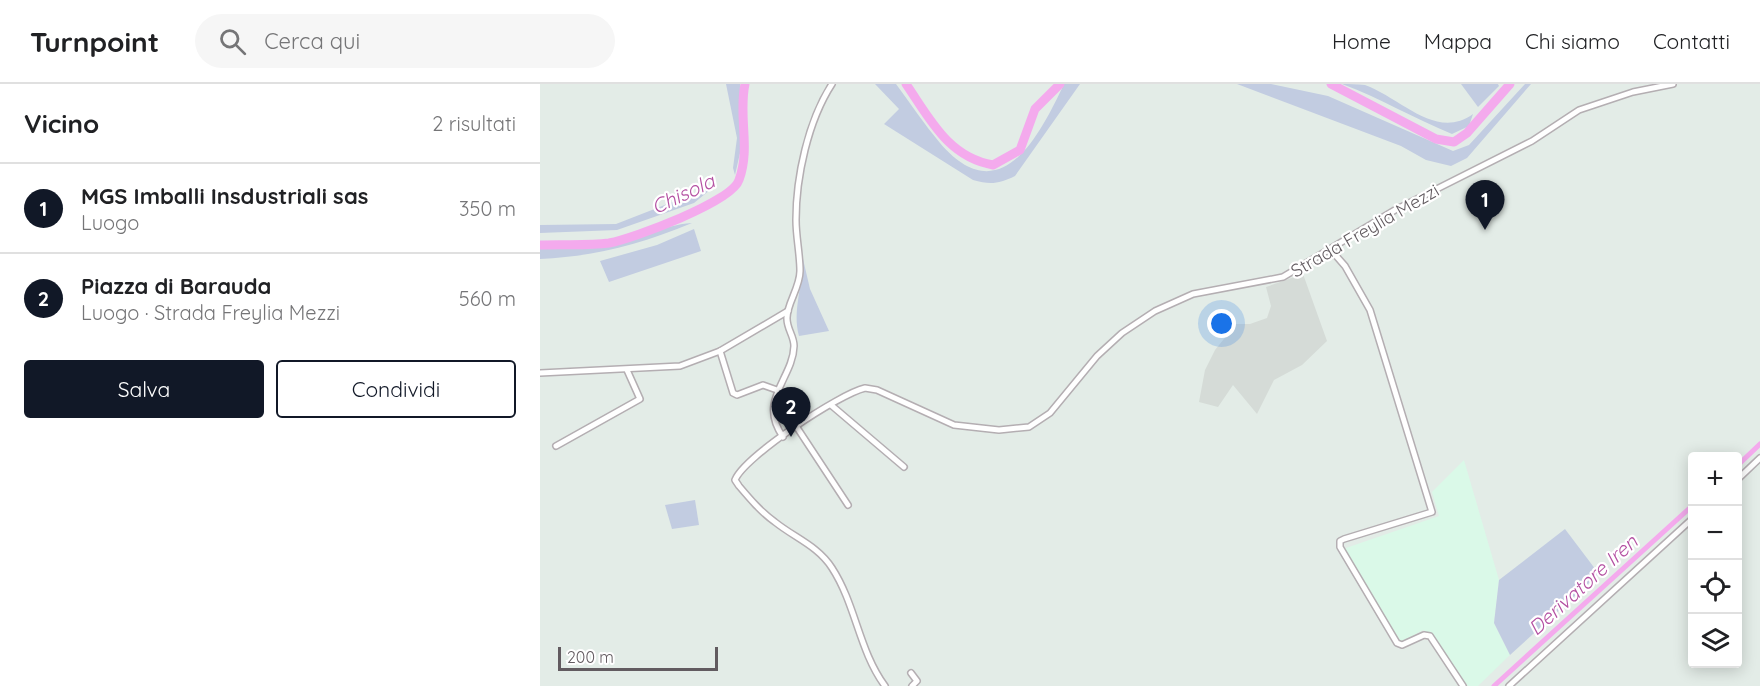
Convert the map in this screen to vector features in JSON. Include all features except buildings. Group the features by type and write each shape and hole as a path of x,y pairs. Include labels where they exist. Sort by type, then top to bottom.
{"street":[{"path":"783,437 775,419 777,390 793,351 793,337 787,318 797,291 800,271 796,221 802,161 832,84"},
{"name":"Strada Freylia Mezzi","path":"885,686 870,662 832,568 813,547 761,511 735,480 751,458 783,437 795,426 865,388 877,390 954,425 999,430 1029,427 1050,413 1097,356 1122,333 1147,316 1193,294 1283,277 1332,250 1395,210 1532,141 1580,110 1633,92 1673,84"},
{"path":"1332,250 1345,266 1370,309 1432,512 1344,539 1340,542 1340,547 1397,643 1402,645 1424,635 1430,636 1463,686"},
{"path":"540,373 680,366 720,351 788,311"},
{"path":"720,351 733,393 737,394 763,384 777,390"},
{"path":"555,446 640,399 627,370"},
{"path":"831,405 904,467"},
{"path":"795,426 848,505"},
{"path":"1742,474 1760,458"},
{"path":"1509,686 1688,523"},
{"path":"911,674 917,681 912,686"}],"shaded area":[{"path":"726,84 740,84 743,140 735,175 733,168 737,138"},
{"path":"875,84 896,84 940,143 962,163 981,171 999,169 1015,160 1043,125 1064,84 1080,84 1015,176 1004,181 984,183 973,180 884,124 899,109"},
{"path":"1237,84 1271,84 1328,96 1453,151 1469,145 1525,84 1531,84 1467,158 1451,166 1426,160 1401,146"},
{"path":"1342,84 1365,85 1432,120 1446,123 1459,121 1473,114 1469,126 1452,134"},
{"path":"1461,84 1498,84 1499,86 1478,107"},
{"path":"716,185 694,203 617,230 540,233 540,225 616,224"},
{"path":"692,223 618,248 540,259 540,248 606,247 670,227"},
{"path":"694,229 701,251 609,282 600,261 657,245"},
{"path":"803,259 810,289 829,331 799,336 797,308"},
{"path":"1303,274 1327,341 1302,365 1274,380 1257,414 1233,385 1218,407 1199,402 1205,370 1215,350 1236,324 1250,324 1267,318 1271,306 1266,287"},
{"path":"1464,460 1499,580 1494,623 1510,655 1478,686 1468,686 1432,635 1423,630 1401,642 1343,549 1439,516 1432,492"},
{"path":"695,500 699,525 672,529 665,505"},
{"path":"1565,529 1599,574 1510,655 1494,623 1499,580"}],"waterway":[{"name":"Chisola","path":"540,245 601,244 621,240 681,218 732,189 739,180 744,156 743,96 745,84"},
{"name":"Chisola","path":"906,84 932,123 952,145 977,161 993,165 1020,150 1035,109 1060,84"},
{"name":"Chisola","path":"1331,84 1436,139 1454,142 1467,133 1510,84"},
{"name":"Derivatore Iren","path":"1742,461 1760,444"},
{"name":"Derivatore Iren","path":"1494,686 1688,510"}],"place":[{"name":"MGS Imballi Insdustriali sas","path":"1485,230"},
{"name":"Piazza di Barauda","path":"791,437"}]}
